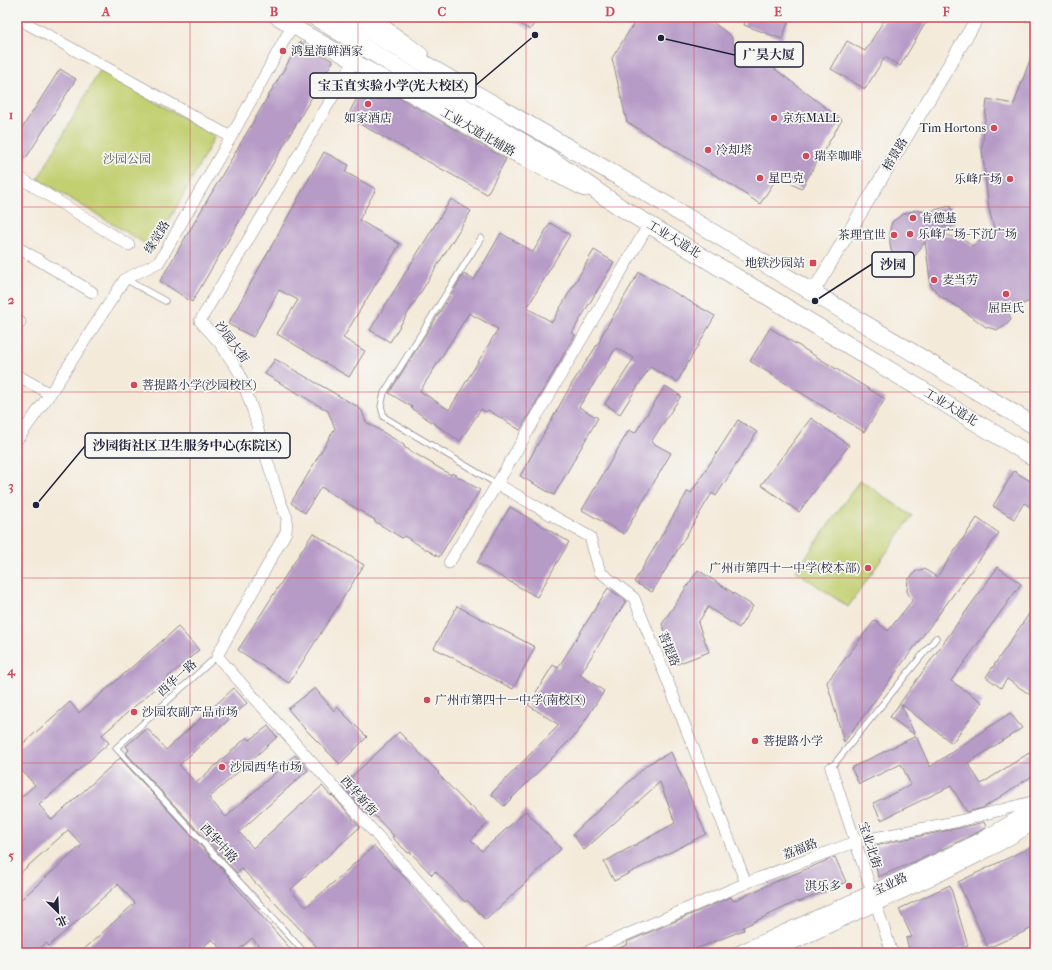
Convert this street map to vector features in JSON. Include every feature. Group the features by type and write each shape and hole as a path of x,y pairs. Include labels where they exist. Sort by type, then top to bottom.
{"main road":[{"name":"工业大道北辅路","path":"277,17 521,157 620,207"},
{"name":"工业大道北","path":"315,17 546,156 620,207 1035,458"},
{"path":"346,17 650,195 1035,426"},
{"path":"369,17 404,42 450,79"},
{"name":"宝业路","path":"769,953 979,842 1035,807"},
{"name":"宝业路","path":"740,953 946,870 990,849 1018,833 1035,821"}],"street":[{"name":"榕景路","path":"812,292 978,17"},
{"path":"17,18 231,136"},
{"name":"缘觉路","path":"125,279 159,262 292,26"},
{"name":"沙园大街","path":"217,656 286,532 286,518 253,411 238,372 219,342 200,321 354,61"},
{"path":"17,176 130,245"},
{"path":"449,562 497,484 649,224"},
{"path":"17,247 92,292"},
{"path":"19,436 50,394 125,279"},
{"path":"17,320 20,322 17,328"},
{"path":"17,375 50,394"},
{"name":"菩提路","path":"497,484 590,537 600,572 634,598 746,883"},
{"name":"西华新街","path":"217,656 482,953"},
{"name":"宝业北街","path":"831,768 892,953"},
{"name":"荔福路","path":"584,953 746,883 855,842 959,821 1035,801"}],"lane":[{"path":"481,238 384,393 381,406 384,417 497,484"},
{"path":"125,279 165,301"},
{"path":"831,768 936,638"},
{"name":"西华一路","path":"116,748 217,656"},
{"name":"西华中路","path":"116,748 305,953"}],"green space":[{"name":"沙园公园","path":"100,70 215,136 154,249 38,179"},
{"path":"860,480 912,516 848,607 796,571"}],"building":[{"path":"508,17 538,17 530,30"},
{"path":"638,17 706,17 731,36 735,49 738,41 842,120 801,189 778,176 760,204 725,181 627,122 612,58"},
{"path":"746,17 790,17 782,39 744,25"},
{"path":"886,17 929,17 900,66 885,57 865,89 831,69 847,41 865,51"},
{"path":"300,42 333,61 192,302 160,281"},
{"name":"乐峰广场","path":"1034,49 1035,299 1008,310 1011,320 998,330 986,327 942,297 931,286 925,242 909,264 905,264 896,258 891,250 890,229 892,222 903,214 917,210 926,212 950,206 956,223 931,231 965,240 972,246 995,232 989,209 982,149 987,99 1014,104"},
{"path":"60,69 76,79 26,158 17,152 17,136"},
{"path":"367,79 506,159 487,194 347,117"},
{"path":"324,152 349,165 345,172 376,189 359,220 400,244 343,338 365,351 349,377 277,334 298,300 279,290 253,337 228,324"},
{"path":"451,199 471,211 390,342 370,330"},
{"path":"550,223 570,235 527,308 552,322 594,250 614,262 572,333 575,335 520,430 488,410 486,412 481,409 460,441 411,408 412,407 389,393 464,274 474,280 501,233 533,252","holes":["469,313 498,329 449,410 420,391"]},
{"path":"639,272 715,316 677,382 650,367 620,414 605,404 634,358 616,348 579,407 598,418 554,495 520,476 571,385 601,339 600,338"},
{"path":"770,328 885,399 864,432 750,361"},
{"path":"275,359 358,407 362,411 366,422 404,445 404,447 451,475 452,473 480,490 439,557 404,536 402,538 321,487 305,513 291,503 335,428 328,411 265,374"},
{"path":"665,386 681,396 651,442 671,453 624,534 582,510 629,430 635,433"},
{"path":"811,418 849,445 799,512 761,485"},
{"path":"738,420 757,432 716,496 712,493 652,592 634,582 688,491 691,493"},
{"path":"1014,471 1035,484 1035,510 1024,503 1014,519 993,506"},
{"path":"510,507 569,542 537,597 477,563"},
{"path":"977,518 999,533 844,742 827,682 875,620 888,631 912,601 907,591 908,580 916,571 924,569 937,577"},
{"path":"313,533 364,565 289,683 238,650"},
{"path":"998,567 1021,584 951,681 982,702 952,743 901,704 915,735 890,717"},
{"path":"698,570 753,606 739,628 708,607 698,623 709,652 677,664 662,624"},
{"path":"608,588 626,601 580,675 604,691 577,733 504,806 491,794 559,725 528,705 553,665 558,668"},
{"path":"1035,605 1035,698 1007,679 1001,688 986,677"},
{"path":"457,606 535,647 513,689 434,648"},
{"path":"178,627 199,650 102,735 109,743 39,805 51,819 53,819 120,758 231,879 230,880 294,953 265,953 252,938 235,953 225,953 212,939 196,953 80,953 135,903 118,884 49,946 46,943 35,953 17,953 17,903 82,845 68,830 17,876 17,801 35,785 22,771 17,776 17,749 70,702 79,713"},
{"path":"234,688 247,703 179,765 196,783 247,737 250,740 268,726 277,737 209,798 226,817 295,755 308,770 239,832 253,848 322,786 331,796 332,795 360,827 290,890 306,907 374,846 410,883 473,953 323,953 242,869 237,873 126,753 129,750 126,746 147,728 166,750"},
{"path":"315,688 334,711 337,707 367,737 340,764 304,728 288,709"},
{"path":"1010,713 1022,728 968,763 981,784 1029,753 1035,763 1035,774 983,808 967,812 951,786 881,820 873,803 911,785 901,764 859,784 851,768 916,736 930,767"},
{"path":"399,732 470,807 471,805 488,823 471,840 482,851 526,811 561,849 486,920 467,900 465,902 435,871 432,875 410,852 408,853 392,837 394,836 374,815 370,817 342,786"},
{"path":"671,752 706,834 614,881 604,862 675,823 660,782 584,850 573,834 648,764"},
{"path":"984,822 986,827 978,832 926,857 878,877 872,847"},
{"path":"1035,845 1035,927 988,948 958,882"},
{"path":"835,857 846,882 799,902 798,901 743,927 744,930 685,953 610,953 628,944 627,942 731,897 733,901"},
{"path":"950,885 968,946 943,953 910,953 906,938 912,937 899,909"}],"place":[{"name":"宝玉直实验小学(光大校区)","path":"535,35"},
{"name":"广昊大厦","path":"661,38"},
{"name":"鸿星海鲜酒家","path":"283,51"},
{"name":"如家酒店","path":"368,104"},
{"name":"京东MALL","path":"774,118"},
{"name":"Tim Hortons","path":"994,128"},
{"name":"冷却塔","path":"708,150"},
{"name":"瑞幸咖啡","path":"806,156"},
{"name":"星巴克","path":"760,178"},
{"name":"乐峰广场","path":"1010,179"},
{"name":"肯德基","path":"913,218"},
{"name":"乐峰广场-下沉广场","path":"910,234"},
{"name":"茶理宜世","path":"894,235"},
{"name":"地铁沙园站","path":"813,263"},
{"name":"麦当劳","path":"934,280"},
{"name":"屈臣氏","path":"1006,294"},
{"name":"沙园","path":"815,301"},
{"name":"菩提路小学(沙园校区)","path":"134,385"},
{"name":"沙园街社区卫生服务中心(东院区)","path":"36,505"},
{"name":"广州市第四十一中学(校本部)","path":"868,568"},
{"name":"广州市第四十一中学(南校区)","path":"427,700"},
{"name":"沙园农副产品市场","path":"134,712"},
{"name":"菩提路小学","path":"755,741"},
{"name":"沙园西华市场","path":"222,767"},
{"name":"淇乐多","path":"849,886"}]}
